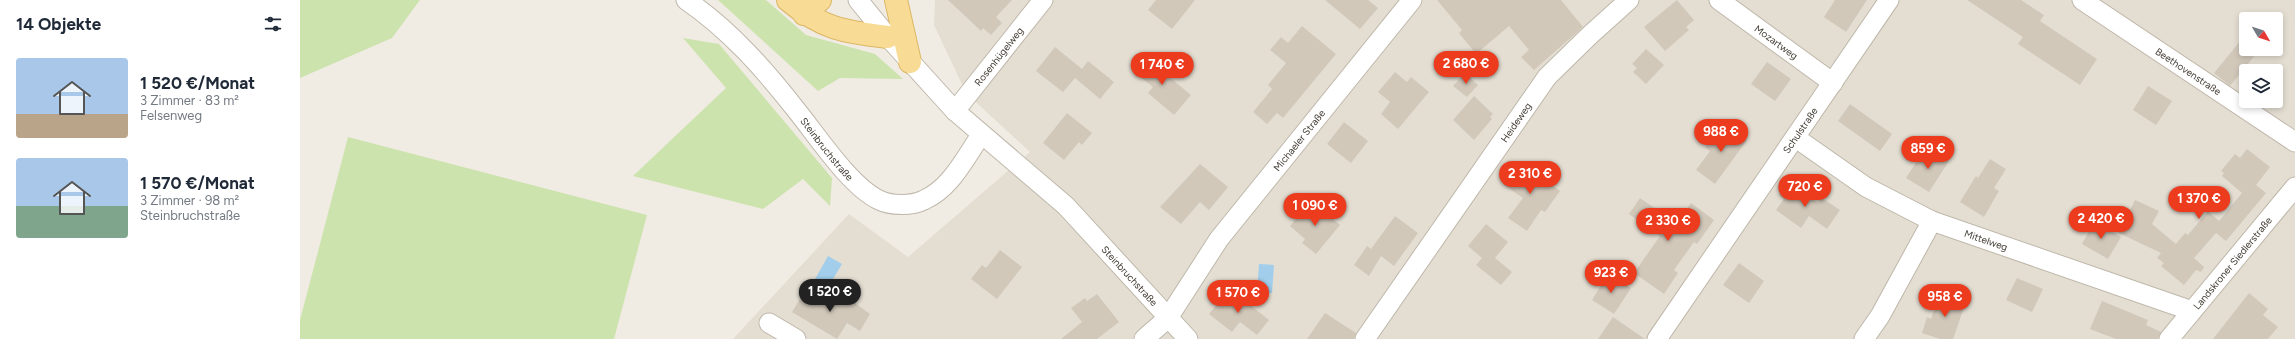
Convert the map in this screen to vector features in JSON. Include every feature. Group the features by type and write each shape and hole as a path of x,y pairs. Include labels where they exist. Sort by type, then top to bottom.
{"main road":[{"path":"896,0 910,62"},
{"path":"804,5 826,26 888,37"}],"street":[{"name":"Steinbruchstraße","path":"686,0 729,33 782,92 842,168 862,189 880,201 902,205 923,201 945,187 981,135"},
{"name":"Steinbruchstraße","path":"858,0 888,37 955,111 981,135 1066,206 1188,339"},
{"name":"Rosenhügelweg","path":"955,111 1043,0"},
{"name":"Michaeler Straße","path":"1144,339 1168,318 1219,239 1412,0"},
{"name":"Heideweg","path":"1365,339 1548,77 1590,35 1629,0"},
{"name":"Mozartweg","path":"1719,0 1833,83"},
{"name":"Schulstraße","path":"1657,339 1889,0"},
{"name":"Beethovenstraße","path":"2082,0 2295,142"},
{"name":"Mittelweg","path":"1796,138 1866,187 1932,221 2192,311"},
{"name":"Landskroner Siedlerstraße","path":"2169,339 2295,187"},
{"path":"1864,339 1880,316 1932,221"},
{"path":"769,323 796,339"}],"shaded area":[{"path":"935,0 2295,0 2295,339 733,339 849,214 908,257 1030,152 966,93 934,25"}],"green space":[{"path":"300,0 420,0 392,38 300,78"},
{"path":"718,0 766,0 806,35 875,54 903,79 840,78 818,91"},
{"path":"683,38 719,44 832,178 830,206 803,179 763,209 633,176 726,88"},
{"path":"348,137 647,215 614,339 300,339 300,320"}],"water":[{"path":"828,256 842,264 827,289 814,281"},
{"path":"1259,264 1274,265 1272,293 1257,293"}],"building":[{"path":"948,0 1012,0 996,17 1002,23 991,35 983,28 981,31"},
{"path":"1156,0 1195,0 1172,29 1148,10"},
{"path":"1325,0 1368,0 1378,8 1360,29"},
{"path":"1437,0 1561,0 1583,27 1534,70 1521,57 1529,50 1509,26 1476,54 1459,33 1462,30"},
{"path":"1677,0 1694,20 1686,27 1689,30 1665,51 1644,27"},
{"path":"1835,0 1867,0 1846,32 1824,17"},
{"path":"1967,0 2021,0 2044,15 2040,21 2097,59 2080,85 2018,44 2023,37"},
{"path":"1302,26 1336,54 1283,118 1277,113 1267,124 1253,112 1272,89 1268,85 1286,63 1270,50 1281,37 1288,43"},
{"path":"2239,43 2239,56 2254,56 2248,64 2239,64 2239,75 2230,86 2214,73"},
{"path":"1055,47 1082,69 1088,61 1114,82 1100,99 1075,78 1063,92 1036,71"},
{"path":"1646,49 1664,65 1646,84 1633,72 1637,68 1632,64"},
{"path":"1144,56 1191,95 1174,115 1148,93 1153,87 1133,71"},
{"path":"1767,62 1791,79 1775,101 1751,84"},
{"path":"1395,72 1407,82 1411,77 1429,92 1398,129 1381,114 1390,102 1378,92"},
{"path":"1465,73 1478,85 1467,97 1453,86"},
{"path":"2148,86 2172,101 2156,125 2133,110"},
{"path":"1474,96 1493,114 1490,117 1492,119 1474,140 1453,120"},
{"path":"1850,104 1892,134 1880,151 1838,121"},
{"path":"1067,113 1092,133 1082,145 1079,142 1064,160 1043,143"},
{"path":"1344,122 1368,141 1351,163 1327,144"},
{"path":"1724,123 1747,140 1715,184 1696,170 1710,151 1705,148"},
{"path":"1926,147 1949,161 1929,192 1906,178"},
{"path":"2247,149 2270,167 2256,185 2266,193 2226,241 2216,233 2194,258 2204,267 2201,272 2196,270 2184,285 2161,266 2164,263 2157,258 2161,253 2119,233 2135,200 2159,211 2152,224 2176,244 2185,233 2188,235 2208,211 2219,221 2242,193 2222,176 2224,173 2221,171 2235,154 2240,158"},
{"path":"1990,159 2006,169 1994,188 1999,191 1984,217 1960,202 1976,176 1978,178"},
{"path":"1520,162 1560,191 1545,212 1541,210 1527,231 1508,218 1523,198 1504,185"},
{"path":"1200,164 1228,187 1209,210 1200,202 1181,224 1160,207"},
{"path":"1787,182 1818,203 1822,198 1840,210 1827,229 1809,216 1801,228 1776,210 1784,199 1779,195"},
{"path":"1640,198 1676,223 1691,203 1714,220 1697,244 1694,242 1674,270 1678,273 1664,294 1634,273 1660,236 1629,214"},
{"path":"1311,201 1340,225 1316,254 1302,243 1305,239 1290,226"},
{"path":"1395,216 1418,233 1394,266 1381,256 1369,276 1354,265 1367,246 1371,249"},
{"path":"2094,222 2121,237 2108,259 2082,244"},
{"path":"1486,224 1508,242 1495,258 1512,272 1501,285 1476,265 1482,258 1468,246"},
{"path":"1000,250 1022,267 997,299 971,279 982,265 986,268"},
{"path":"1739,263 1764,281 1749,303 1723,285"},
{"path":"1608,274 1631,288 1614,314 1592,300"},
{"path":"2017,278 2043,289 2032,312 2006,300"},
{"path":"806,289 815,295 818,291 838,303 843,294 870,314 860,331 847,323 837,339 792,312"},
{"path":"1230,289 1269,320 1257,335 1240,322 1232,332 1209,314"},
{"path":"1940,293 1966,302 1953,339 1940,339 1922,333 1927,317 1931,319"},
{"path":"2249,293 2268,309 2263,315 2278,327 2268,339 2213,339"},
{"path":"1097,294 1119,322 1097,339 1061,339 1082,322 1071,308 1085,298 1087,301"},
{"path":"2102,301 2148,320 2146,325 2161,332 2158,339 2116,339 2090,329"},
{"path":"1325,313 1356,333 1354,339 1307,339"},
{"path":"1613,317 1645,339 1598,339"}]}
